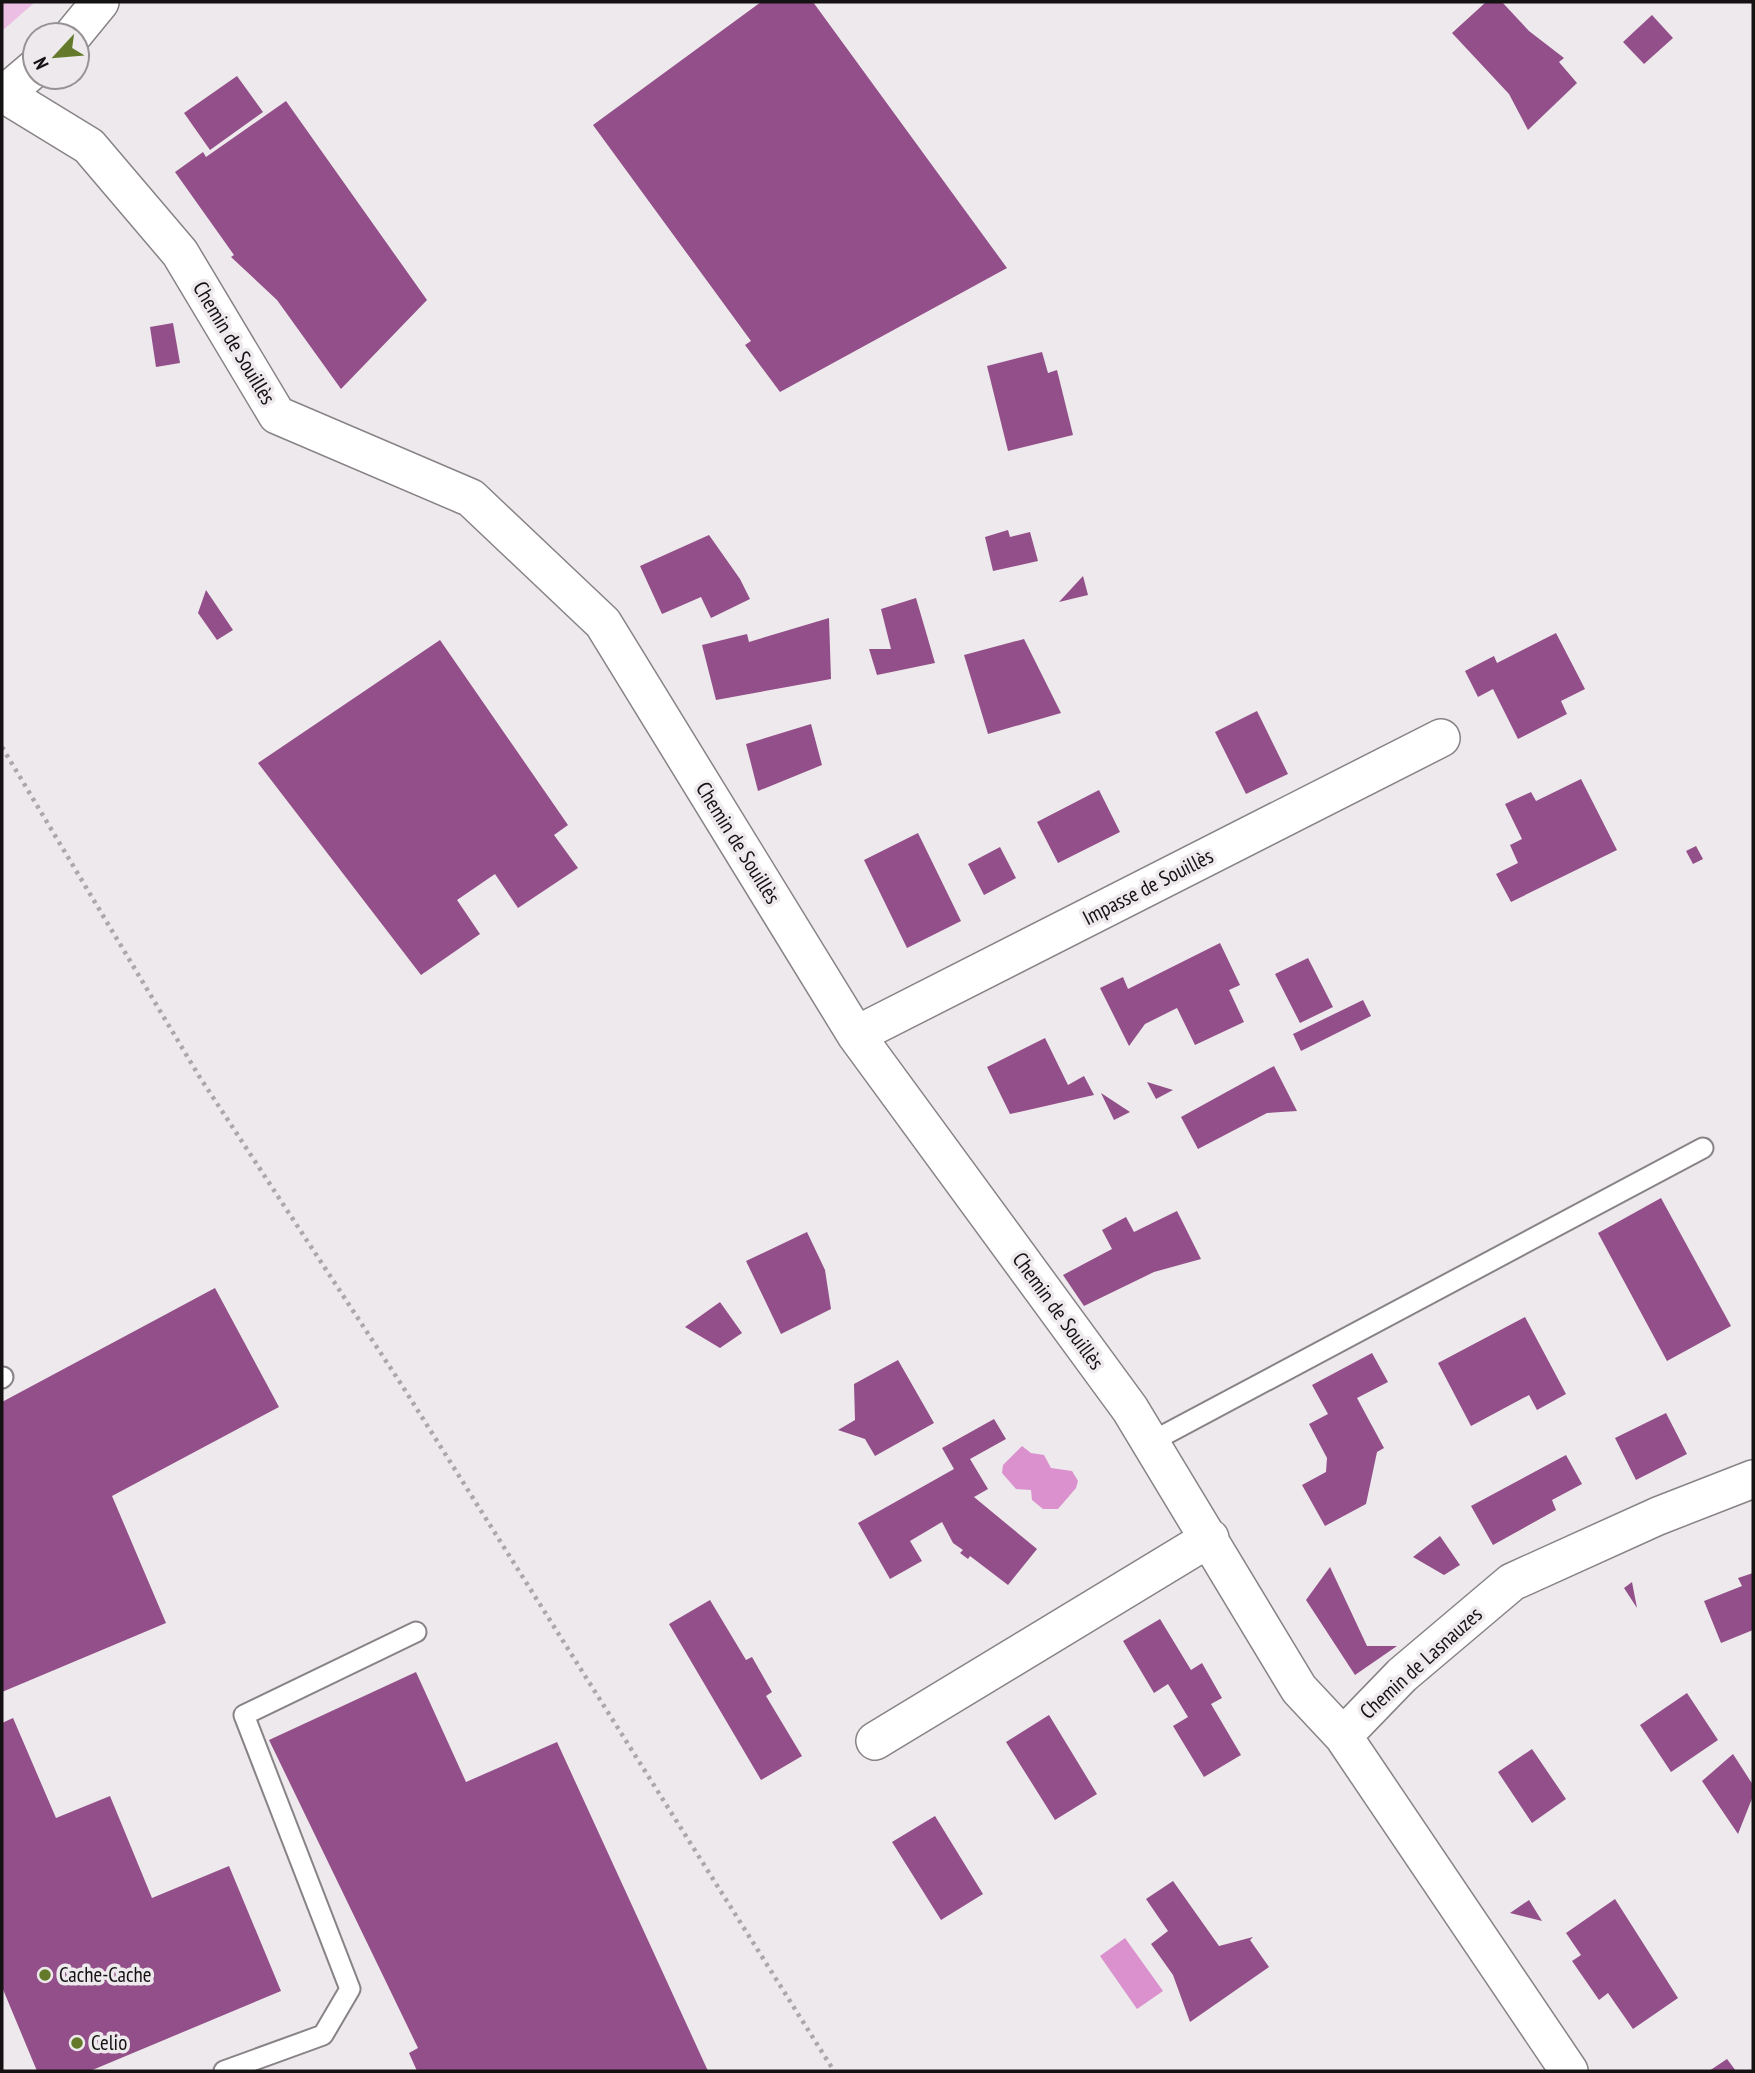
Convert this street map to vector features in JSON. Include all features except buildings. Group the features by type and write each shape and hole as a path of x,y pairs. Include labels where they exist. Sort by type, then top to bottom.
{"street":[{"path":"84,21 100,2"},
{"path":"3,95 21,80"},
{"name":"Chemin de Souillès","path":"3,95 89,146 180,253 276,415 471,498 603,623 856,1035 1151,1442 1299,1689 1343,1735"},
{"name":"Impasse de Souillès","path":"856,1035 1441,738"},
{"name":"Chemin de Lasnauzes","path":"1569,2071 1343,1735 1402,1675 1512,1582 1658,1516 1753,1479"},
{"path":"875,1741 1210,1538"}],"lane":[{"path":"1151,1442 1703,1149"},
{"path":"224,2071 323,2035 350,1989 244,1715 416,1632"}],"path":[{"path":"2,747 199,1076 403,1387 834,2071"}],"shaded area":[{"path":"2,2 35,2 2,31"},
{"path":"1022,1446 1031,1453 1044,1455 1051,1468 1072,1471 1078,1481 1076,1488 1058,1509 1043,1509 1032,1500 1031,1490 1016,1489 1002,1473 1003,1465"},
{"path":"1125,1938 1163,1991 1137,2009 1100,1956"}],"place":[{"name":"Cache-Cache","path":"45,1975"},
{"name":"Celio","path":"77,2043"}]}
